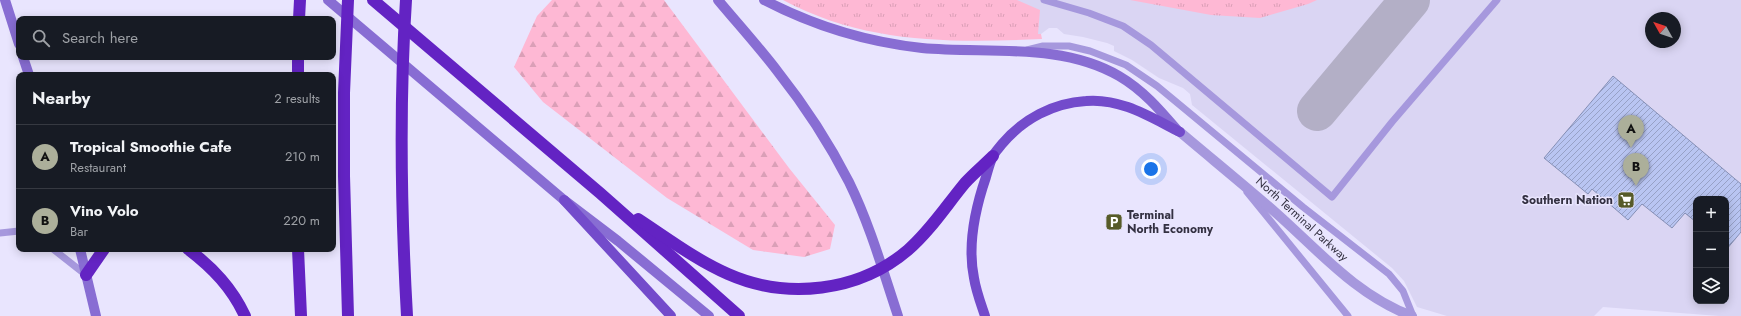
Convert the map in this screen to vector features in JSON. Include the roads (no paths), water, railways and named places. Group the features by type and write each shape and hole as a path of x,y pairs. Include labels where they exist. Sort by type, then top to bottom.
{"highway":[{"path":"299,16 300,0"},
{"path":"348,0 344,93 344,169 348,316"},
{"path":"374,0 600,193 739,316"},
{"path":"406,0 403,46 402,133 403,215 407,316"},
{"path":"298,60 298,72"},
{"path":"600,193 687,252 730,275 756,284 777,288 826,288 872,275 890,264 924,234 965,182 993,156"},
{"path":"86,275 102,252"},
{"path":"192,252 206,262 222,279 237,300 245,316"},
{"path":"298,252 301,316"}],"main road":[{"path":"5,0 16,35"},
{"path":"328,0 564,200 618,241 709,316"},
{"path":"718,0 794,93 817,126 833,154 849,183 866,223 898,316"},
{"path":"764,0 809,21 835,31 877,41 924,48 1016,52 1065,56 1082,60 1118,75 1142,91 1180,132"},
{"path":"24,60 28,72"},
{"path":"985,316 974,278 972,239 973,220 993,156 1007,138 1021,124 1037,114 1070,103 1087,101 1104,102 1129,107 1180,132"},
{"path":"564,200 671,316"},
{"path":"81,252 96,316"}],"street":[{"name":"North Terminal Parkway","path":"1180,132 1228,172 1349,279 1363,290 1392,307 1412,316"}],"lane":[{"path":"1044,0 1089,12 1123,26 1152,45 1332,197 1392,122 1497,0"},
{"path":"1016,52 1043,46 1068,46 1106,56 1126,65 1157,86 1303,207 1389,274 1403,291 1412,316"},
{"path":"1228,172 1247,192 1348,316"},
{"path":"0,233 16,233"},
{"path":"57,252 86,275"}],"place":[{"name":"Tropical Smoothie Cafe","path":"1631,148"},
{"name":"Vino Volo","path":"1636,186"},
{"name":"Southern Nation","path":"1626,200"},
{"name":"Terminal North Economy","path":"1114,222"}]}
